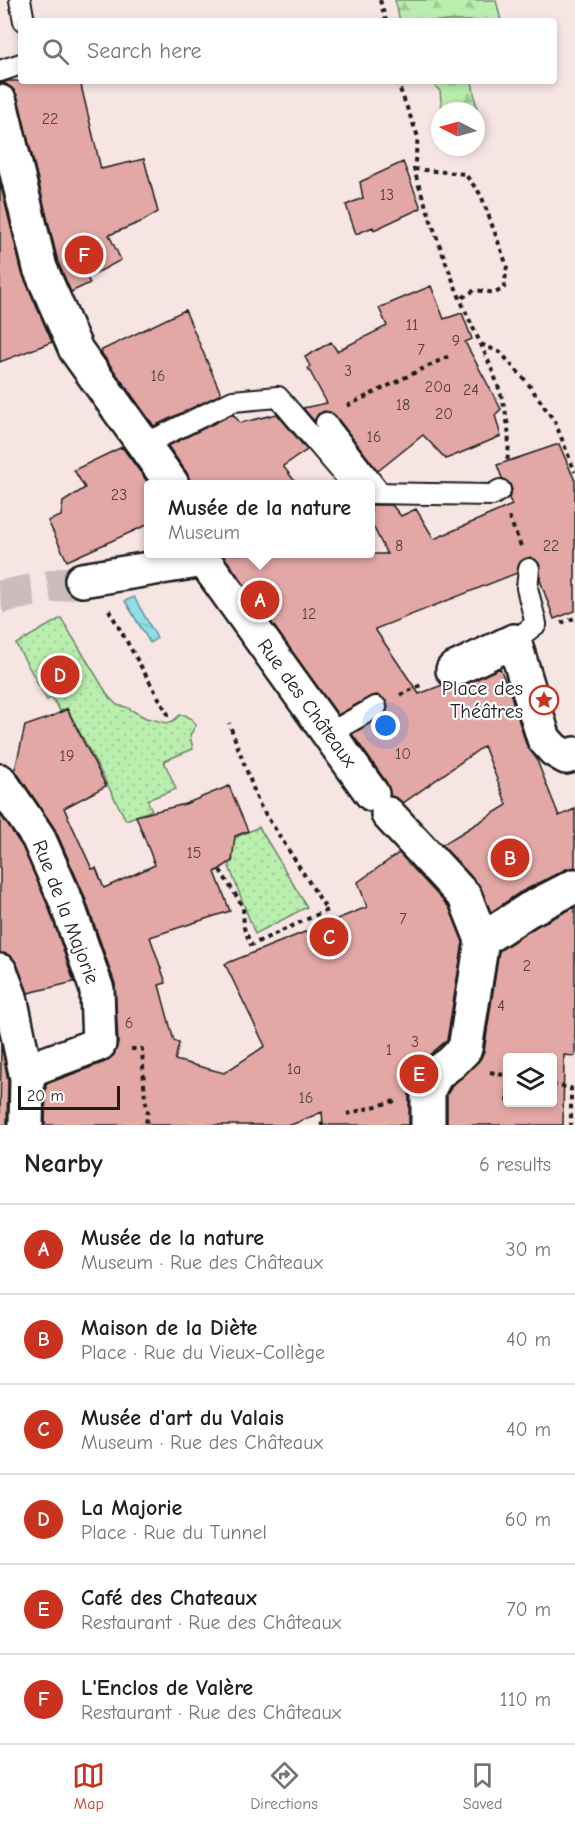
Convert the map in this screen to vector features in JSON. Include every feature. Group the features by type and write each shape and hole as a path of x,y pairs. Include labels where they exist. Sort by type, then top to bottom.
{"street":[{"path":"0,102 40,268 76,350 169,480"},
{"path":"82,580 198,558"},
{"name":"Rue des Châteaux","path":"204,558 380,804 465,897 482,940"},
{"path":"453,670 514,641 544,739 554,750 566,757 575,754"},
{"name":"Rue de la Majorie","path":"4,793 38,837 80,937 97,990 99,1044"},
{"path":"428,1125 428,1090 436,1073 451,1063 465,1049 482,940 528,910 575,886"},
{"path":"0,971 10,997 27,1078 26,1125"},
{"path":"27,1078 34,1068 99,1044"}],"lane":[{"path":"20,0 23,18"},
{"path":"0,71 18,65"},
{"path":"143,445 233,401 278,397 349,480"},
{"path":"326,423 366,480"},
{"path":"375,493 492,495 503,499"},
{"path":"514,641 536,624 527,588 530,569"},
{"path":"328,734 376,707"}],"path":[{"path":"380,0 385,18"},
{"path":"398,84 418,137 414,169 418,183 460,299 503,400 510,443 507,462"},
{"path":"414,169 465,174 482,195 507,266 504,288 495,293 475,290 460,299"},
{"path":"481,344 501,353 527,382 555,422 575,472"},
{"path":"344,407 452,355"},
{"path":"503,499 530,569"},
{"path":"109,607 169,716"},
{"path":"376,707 453,670"},
{"path":"220,870 243,907 244,928 251,945 327,910 259,804 230,723"},
{"path":"99,1044 110,1050 142,1049 145,1100 148,1109 146,1125"},
{"path":"557,1086 571,1088 572,1125"},
{"path":"347,1114 403,1099"}],"green space":[{"path":"395,0 496,0 500,18 399,18"},
{"path":"433,84 473,84 476,102 441,102 440,91"},
{"path":"61,618 109,697 117,705 126,707 146,718 167,723 180,715 185,715 196,725 190,735 193,749 164,761 176,789 147,800 152,810 126,820 67,708 60,711 52,697 47,700 16,644"},
{"path":"259,827 307,907 255,934 229,866 233,860 230,840"}],"water":[{"path":"134,597 157,638 150,643 125,601"}],"building":[{"path":"18,81 18,84 81,84 101,169 144,159 158,212 109,235 121,260 87,278 90,283 71,292 58,262 18,98 13,89 6,84 0,84"},
{"path":"403,162 421,208 374,230 373,227 356,234 346,205 363,198 360,182"},
{"path":"0,182 22,273 52,342 0,362"},
{"path":"431,286 444,319 462,313 472,339 465,342 501,409 495,415 501,436 446,459 423,435 378,471 335,415 324,411 318,414 314,421 303,408 327,403 308,368 310,366 305,357 331,342 337,351 387,326 379,308"},
{"path":"185,310 221,394 154,426 100,351"},
{"path":"233,414 240,423 277,414 307,450 283,466 294,480 189,480 187,473 168,446"},
{"path":"559,444 575,481 575,611 554,619 540,580 540,565 530,557 520,562 517,573 375,629 419,694 442,685 451,689 460,687 500,668 526,744 536,758 559,816 575,809 575,867 566,869 519,893 491,912 479,885 442,845 507,805 484,746 403,803 390,796 387,783 352,734 386,714 388,707 386,701 377,695 371,696 338,715 225,558 375,558 375,554 387,554 375,530 375,505 392,505 401,516 416,509 434,539 512,505 509,498 512,490 510,484 502,478 497,465"},
{"path":"122,447 146,480 144,480 144,526 67,561 48,521 61,516 63,502 85,488 74,470"},
{"path":"67,709 106,786 64,808 92,869 96,868 104,888 155,865 136,816 185,804 229,786 248,831 235,836 232,861 215,872 230,911 150,937 166,983 159,985 174,1041 179,1043 175,1060 224,1073 265,1046 225,964 367,907 358,882 399,853 449,907 463,942 447,1040 426,1058 411,1081 409,1125 323,1125 322,1112 291,1125 45,1125 46,1084 105,1062 114,1055 118,1043 115,984 84,895 55,829 15,770 25,726"},
{"path":"0,814 22,846 49,908 74,982 28,993 17,964 11,956 0,953"},
{"path":"575,907 575,1056 564,1055 563,1125 447,1125 447,1095 452,1086 478,1062 484,1052 499,951 537,926"},
{"path":"1,1043 8,1080 7,1125 0,1125"}],"tunnel":[{"path":"0,597 82,580"}],"place":[{"name":"L'Enclos de Valère","path":"84,255"},
{"name":"Musée de la nature","path":"260,600"},
{"name":"La Majorie","path":"60,675"},
{"name":"Place des Théâtres","path":"544,700"},
{"name":"Maison de la Diète","path":"510,858"},
{"name":"Musée d'art du Valais","path":"329,937"},
{"name":"Café des Chateaux","path":"419,1074"}]}
